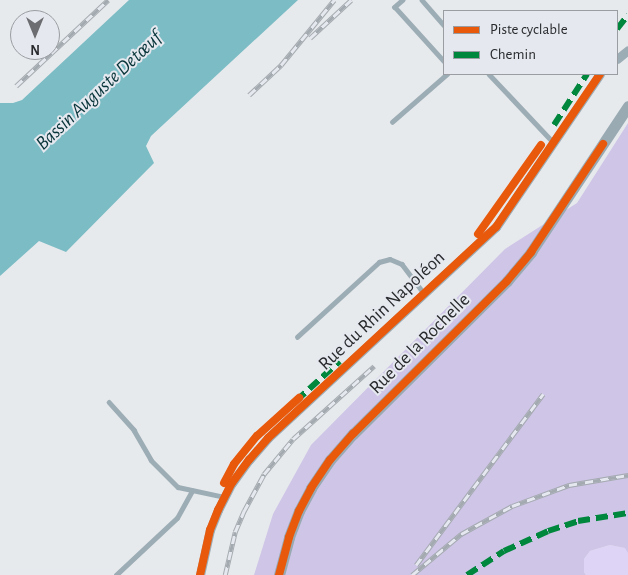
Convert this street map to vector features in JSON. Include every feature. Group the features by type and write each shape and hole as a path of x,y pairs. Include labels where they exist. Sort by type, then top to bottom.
{"main road":[{"name":"Rue de la Rochelle","path":"279,575 289,537 299,512 311,488 330,460 360,427 506,281 531,252 626,109"}],"street":[{"path":"618,58 628,50"},
{"name":"Rue du Rhin Napoléon","path":"200,575 210,530 225,497 249,460 268,438 426,294 496,227 599,75"}],"lane":[{"path":"403,0 395,7 443,60"},
{"path":"422,0 443,24"},
{"path":"392,122 446,75"},
{"path":"490,75 553,142"},
{"path":"297,337 379,262 390,260 402,264 426,294"},
{"path":"109,402 134,430 151,460 178,487 225,497"},
{"path":"116,575 177,518 192,491"}],"shaded area":[{"path":"628,123 628,553 625,548 610,545 590,551 584,559 584,572 586,575 254,575 273,514 311,445 505,249 577,203"},
{"path":"610,545 626,548 628,553 628,575 586,575 584,572 584,559 590,551"}],"water":[{"name":"Bassin Auguste Detœuf","path":"129,0 298,0 151,136 146,146 154,163 66,252 39,241 0,276 0,103 13,103 22,100"}],"railway":[{"path":"16,86 108,0"},
{"path":"249,95 281,65 334,0"},
{"path":"310,38 351,0"},
{"path":"225,575 235,532 264,474 293,439 374,366"},
{"path":"416,565 543,394"},
{"path":"412,575 461,534 512,506 569,485 628,475"}],"marked path":[{"path":"618,28 628,15"},
{"path":"554,125 586,75"},
{"path":"296,401 340,361"},
{"path":"467,575 504,551 548,531 578,521 628,513"}],"cycle path":[{"path":"200,575 210,530 218,510 232,483 249,460 268,438 496,227 599,75"},
{"path":"279,575 289,537 299,511 311,488 330,460 353,434 507,281 531,252 603,144"},
{"path":"478,234 541,145"},
{"path":"224,483 234,464 257,436 299,398"}]}
